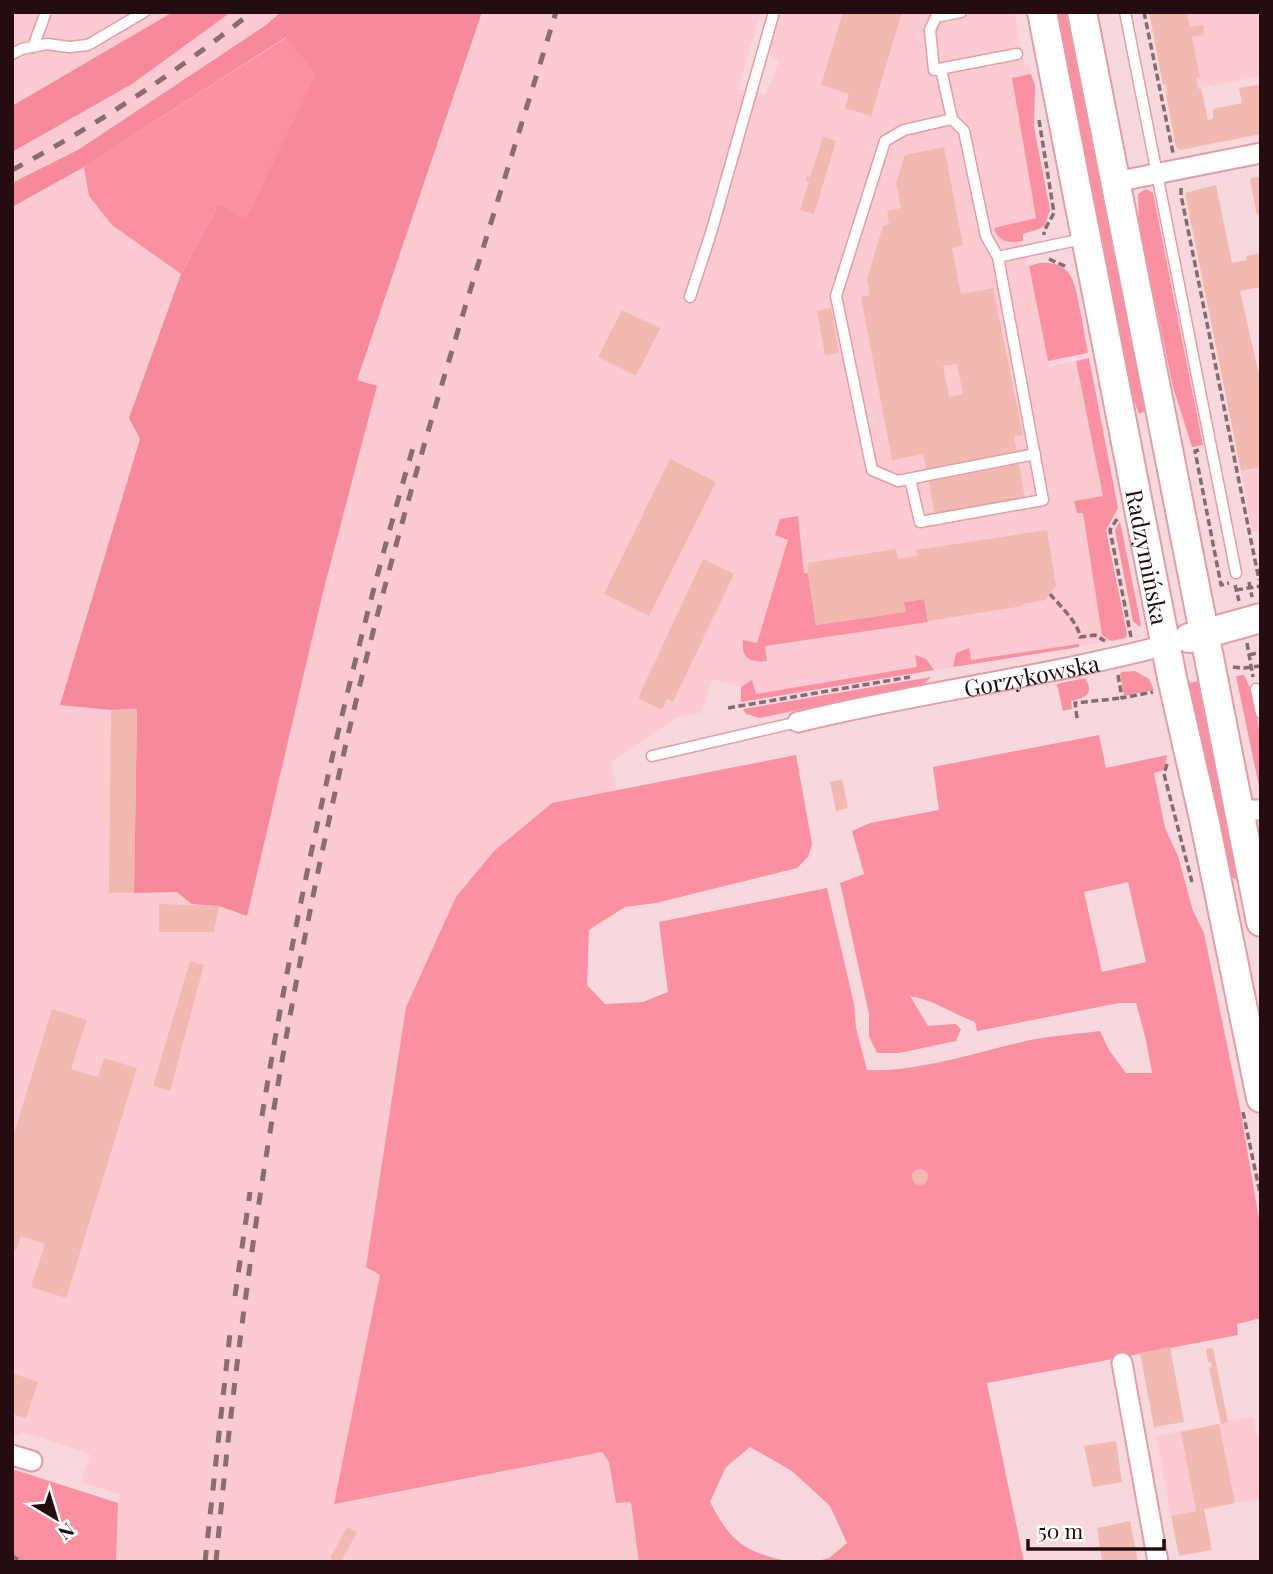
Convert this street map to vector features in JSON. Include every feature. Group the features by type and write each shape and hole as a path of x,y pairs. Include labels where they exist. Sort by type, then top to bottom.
{"main road":[{"name":"Radzymińska","path":"1042,12 1166,645 1261,1098"},
{"name":"Radzymińska","path":"1082,12 1204,633 1249,810 1254,889 1261,922"},
{"name":"Gorzykowska","path":"1166,645 1257,611"},
{"path":"1220,896 1254,889"}],"street":[{"path":"1115,182 1156,174 1180,178 1261,153"},
{"name":"Gorzykowska","path":"798,722 884,701 1124,656 1166,645"},
{"path":"1122,1363 1158,1562"},
{"path":"12,1455 32,1461"}],"lane":[{"path":"33,47 46,12"},
{"path":"12,54 47,44 69,47 88,45 144,12"},
{"path":"691,297 774,12"},
{"path":"961,12 936,17 930,30 934,70 1017,54"},
{"path":"1125,12 1236,573"},
{"path":"910,479 920,522 1043,500 998,257 986,236 964,131 952,119 941,69"},
{"path":"952,119 904,130 885,141 836,296 872,470 898,481 1035,454"},
{"path":"998,257 1086,238"},
{"path":"1256,689 1261,713"},
{"path":"653,756 798,722"}],"path":[{"path":"1144,12 1180,178 1181,195 1259,580"},
{"path":"1121,642 1132,640 1110,530 1122,511"},
{"path":"1249,582 1257,611"},
{"path":"1236,590 1261,586"},
{"path":"1050,594 1072,621 1082,648"},
{"path":"1080,638 1095,635 1110,643 1101,645"},
{"path":"1249,654 1261,652"},
{"path":"1233,667 1261,666"},
{"path":"1116,669 1122,698"},
{"path":"728,708 917,676"},
{"path":"1077,718 1075,703 1157,691"},
{"path":"12,1556 23,1562"}],"shaded area":[{"path":"12,12 761,12 738,89 766,94 779,61 772,57 769,49 779,12 1015,12 1023,61 1031,67 1031,74 1012,79 1036,219 1023,234 1023,241 1049,366 1076,361 1103,496 1074,502 1083,513 1102,635 1111,641 741,702 741,687 712,679 702,712 675,719 612,761 616,791 552,803 494,851 456,897 406,1007 366,1267 380,1275 335,1503 602,1452 609,1462 616,1503 631,1501 639,1562 116,1562 120,1495 81,1482 90,1454 22,1432 12,1438","holes":["316,74 129,418 181,274 112,225"]},
{"path":"173,12 231,12 132,84 12,152 12,106"},
{"path":"281,12 482,12 357,380 377,386 323,592 247,916 219,906 192,904 177,892 134,893 137,709 111,710 60,705 140,439 129,418 181,274 219,204 246,220 316,74 286,37 84,167 12,207 12,183 78,150 266,25"},
{"path":"1056,12 1066,12 1145,411 1139,414 1131,393"},
{"path":"1149,12 1261,12 1261,76 1166,95"},
{"path":"287,37 317,74 246,221 219,204 181,274 112,225 89,196 84,167"},
{"path":"1031,74 1035,86 1034,127 1050,210 1045,225 1023,234 1023,241 1009,242 999,237 994,228 1036,218 1012,78"},
{"path":"1146,189 1153,193 1203,445 1192,447 1173,387 1139,224 1138,194"},
{"path":"1039,263 1059,265 1066,270 1074,283 1088,353 1048,361 1029,266"},
{"path":"1089,358 1118,508 1106,530 1127,633 1126,638 1111,641 1102,635 1083,513 1077,513 1074,501 1103,496 1076,361"},
{"path":"1261,467 1261,529 1252,531 1241,471"},
{"path":"798,516 804,574 808,573 816,625 905,612 904,602 924,599 928,622 765,646 767,661 751,660 745,656 743,640 757,643 788,540 775,535 780,519"},
{"path":"1120,521 1140,627 1133,621 1115,530"},
{"path":"1079,644 1079,647 953,667 956,653 969,648 971,660"},
{"path":"915,655 926,659 934,670 741,702 741,687 752,680 756,694 917,667"},
{"path":"1135,671 1149,679 1154,690 1124,696 1120,674"},
{"path":"1244,675 1257,718 1261,796 1236,676"},
{"path":"931,677 924,684 760,718 746,714 743,709"},
{"path":"1085,678 1089,692 1071,701 1072,709 1063,711 1057,684"},
{"path":"1199,681 1237,880 1231,877 1189,683"},
{"path":"1099,735 1106,768 1167,755 1164,770 1154,773 1165,828 1178,856 1193,911 1204,933 1240,1108 1261,1231 1261,1318 1237,1324 1238,1335 987,1383 1024,1562 814,1562 829,1558 847,1543 830,1506 792,1471 750,1447 726,1467 710,1502 725,1528 741,1544 761,1554 790,1562 639,1562 631,1502 616,1503 609,1462 602,1452 334,1504 380,1275 366,1267 406,1007 456,897 494,851 552,803 796,755 812,844 808,857 797,868 656,903 625,907 589,930 587,985 605,1004 643,1002 668,992 659,922 827,888 867,1070 909,1068 1036,1039 1100,1031 1109,1050 1126,1073 1152,1073 1136,1003 1119,1003 977,1031 975,1022 910,996 928,1026 956,1024 961,1029 956,1041 899,1053 877,1053 869,1036 869,1014 840,883 864,874 852,831 870,823 939,810 933,767","holes":["1128,882 1146,962 1102,972 1084,892"]},
{"path":"1253,1417 1257,1436 1261,1436 1261,1498 1171,1516 1156,1436"},
{"path":"12,1469 118,1503 116,1562 12,1562"}],"building":[{"path":"843,12 902,12 871,116 845,108 849,94 821,85"},
{"path":"1149,12 1187,12 1190,27 1203,25 1204,35 1192,37 1200,78 1196,78 1198,89 1201,88 1208,120 1213,119 1213,109 1242,103 1239,88 1261,84 1261,134 1180,150 1176,147 1166,84 1163,85"},
{"path":"823,137 836,141 814,214 800,210 809,182 806,181 807,176 810,177"},
{"path":"944,147 963,245 952,248 961,294 993,288 1023,435 1014,436 1017,454 927,472 923,454 892,460 861,297 870,295 867,279 883,226 889,224 887,211 901,208 896,183 905,155","holes":["957,364 963,394 949,397 943,366"]},
{"path":"1261,176 1261,214 1257,215 1250,180"},
{"path":"1216,185 1232,263 1261,253 1261,287 1240,291 1261,384 1261,467 1241,471 1185,193"},
{"path":"831,308 839,353 825,355 817,311"},
{"path":"622,310 660,328 636,376 598,357"},
{"path":"670,459 716,482 649,616 604,594"},
{"path":"1019,464 1025,499 935,516 929,482"},
{"path":"1047,530 1056,586 1045,600 928,621 924,599 904,602 906,612 816,625 807,563 896,549 898,559 917,556 916,550"},
{"path":"703,559 734,574 673,702 667,699 662,710 638,698"},
{"path":"137,709 134,893 109,893 111,710"},
{"path":"842,779 848,808 836,811 830,782"},
{"path":"159,904 219,906 214,932 159,932"},
{"path":"190,961 204,965 170,1091 153,1086"},
{"path":"52,1009 87,1020 71,1069 98,1077 104,1058 137,1068 66,1298 31,1287 45,1244 21,1236 16,1250 12,1249 12,1140"},
{"path":"920,1169 926,1171 926,1183 920,1185 914,1183 912,1177 914,1171"},
{"path":"1170,1347 1184,1422 1154,1427 1140,1353"},
{"path":"1213,1348 1228,1422 1221,1424 1209,1368 1212,1367 1211,1362 1208,1362 1206,1349"},
{"path":"12,1373 38,1382 26,1418 12,1414"},
{"path":"1219,1424 1235,1503 1204,1509 1212,1550 1179,1556 1171,1516 1196,1511 1181,1432"},
{"path":"1116,1441 1122,1482 1093,1487 1084,1446"},
{"path":"1130,1521 1138,1562 1102,1562 1097,1528"},
{"path":"347,1527 357,1532 341,1562 337,1562 330,1558"}],"railway":[{"path":"12,170 136,97 252,12"},
{"path":"216,1562 240,1337 273,1114 292,1003 337,782 407,506 556,12"},
{"path":"262,1116 292,945 328,776 369,608 415,441"},
{"path":"235,1296 250,1192"},
{"path":"205,1562 231,1324"}]}
